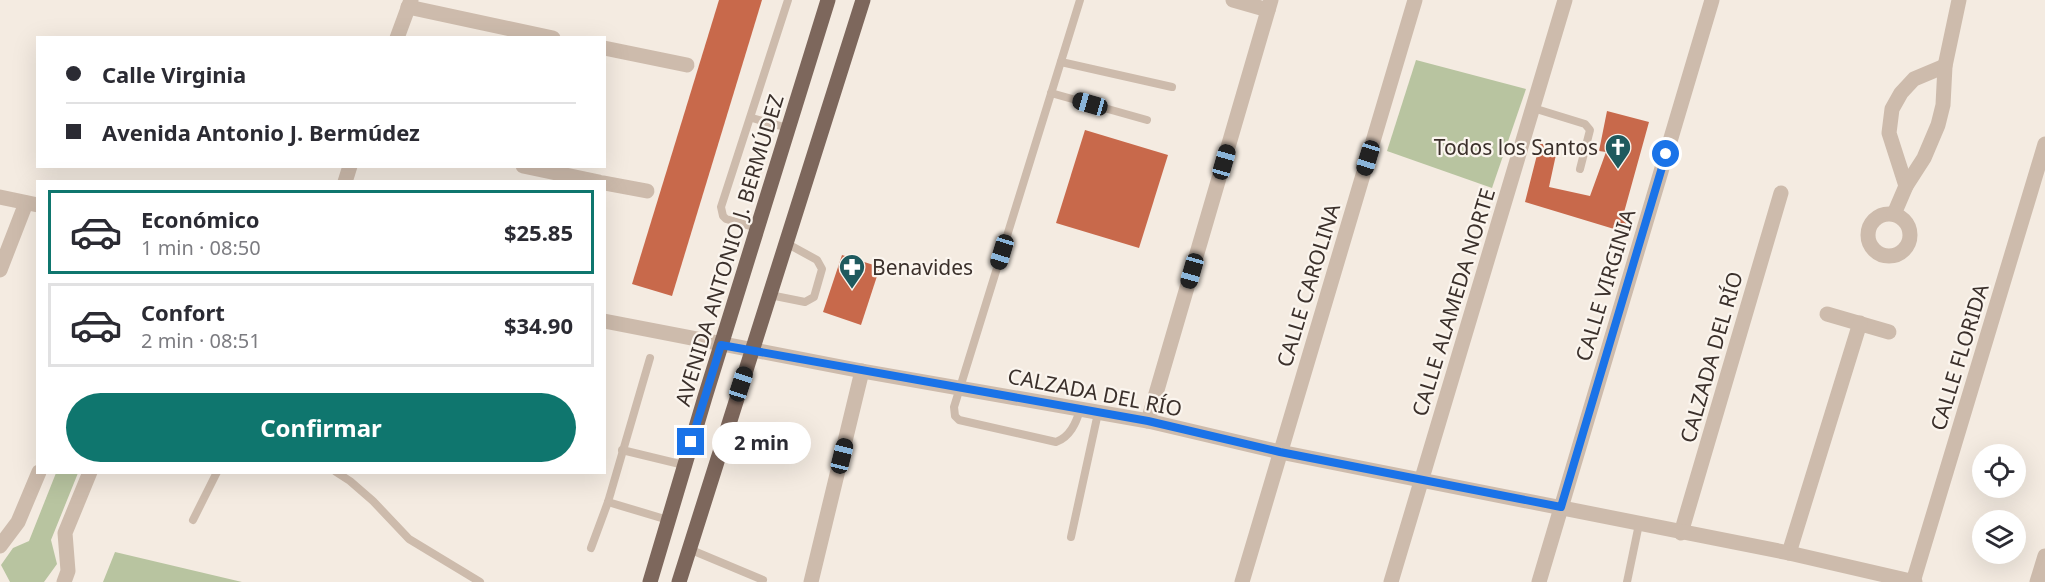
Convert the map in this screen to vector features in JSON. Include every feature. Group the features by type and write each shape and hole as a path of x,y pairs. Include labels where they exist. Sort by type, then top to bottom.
{"main road":[{"name":"AVENIDA ANTONIO J. BERMÚDEZ","path":"650,582 828,0"},
{"path":"679,582 863,0"}],"street":[{"path":"1148,421 1269,5 1233,0"},
{"name":"CALLE CAROLINA","path":"1242,582 1415,0"},
{"name":"CALLE ALAMEDA NORTE","path":"1391,582 1565,0"},
{"name":"CALLE VIRGINIA","path":"1539,582 1712,0"},
{"path":"1894,214 1906,186 1924,158 1938,125 1943,105 1945,66 1959,0"},
{"path":"398,36 410,4 545,36"},
{"path":"606,48 687,65"},
{"path":"1906,186 1889,132 1892,109 1901,93 1914,79 1945,66"},
{"name":"CALLE FLORIDA","path":"1914,582 2045,144"},
{"path":"532,168 590,180"},
{"path":"606,183 647,191"},
{"name":"CALZADA DEL RÍO","path":"1681,533 1781,193"},
{"path":"0,198 32,204 0,270"},
{"path":"1827,314 1889,332"},
{"name":"CALZADA DEL RÍO","path":"606,321 862,371 1148,421 1280,452 1789,553 1914,582"},
{"path":"1789,553 1860,324"},
{"path":"811,582 862,371"},
{"path":"0,546 18,522 38,474"},
{"path":"63,582 68,571 65,533 89,474"},
{"path":"2037,582 2045,556"}],"lane":[{"path":"757,228 726,219 721,207 752,118 788,0"},
{"path":"1080,0 954,407 955,416 959,420 1056,442 1066,437 1077,420 1080,410"},
{"path":"1060,62 1172,87"},
{"path":"1051,93 1147,120"},
{"path":"1533,108 1585,124 1590,130 1580,169"},
{"path":"752,118 788,128"},
{"path":"770,295 805,302 814,297 822,269 817,260 786,243"},
{"path":"591,548 608,502 650,358"},
{"path":"1071,537 1098,413"},
{"path":"622,450 684,465"},
{"path":"193,520 216,474"},
{"path":"339,474 373,501 409,539 480,582"},
{"path":"608,502 668,520"},
{"path":"1627,582 1639,524"},
{"path":"689,549 763,580"}],"green space":[{"path":"1416,60 1526,89 1492,188 1387,151"},
{"path":"56,474 78,474 51,540 57,564 44,582 10,582 1,565 13,548 29,541"},
{"path":"115,552 242,582 103,582"}],"building":[{"path":"719,0 762,0 672,296 632,284"},
{"name":"Todos los Santos","path":"1607,111 1649,122 1623,216 1628,217 1624,232 1525,202 1540,143 1557,150 1549,187 1590,196 1606,152 1599,151"},
{"path":"1085,130 1168,155 1139,248 1056,223"},
{"name":"Benavides","path":"842,255 880,267 861,325 823,312"}],"place":[{"name":"Todos los Santos","path":"1618,170"},
{"name":"Benavides","path":"852,290"}],"route":[{"path":"691,442 721,345 1148,421 1280,452 1561,507 1666,154"}]}
